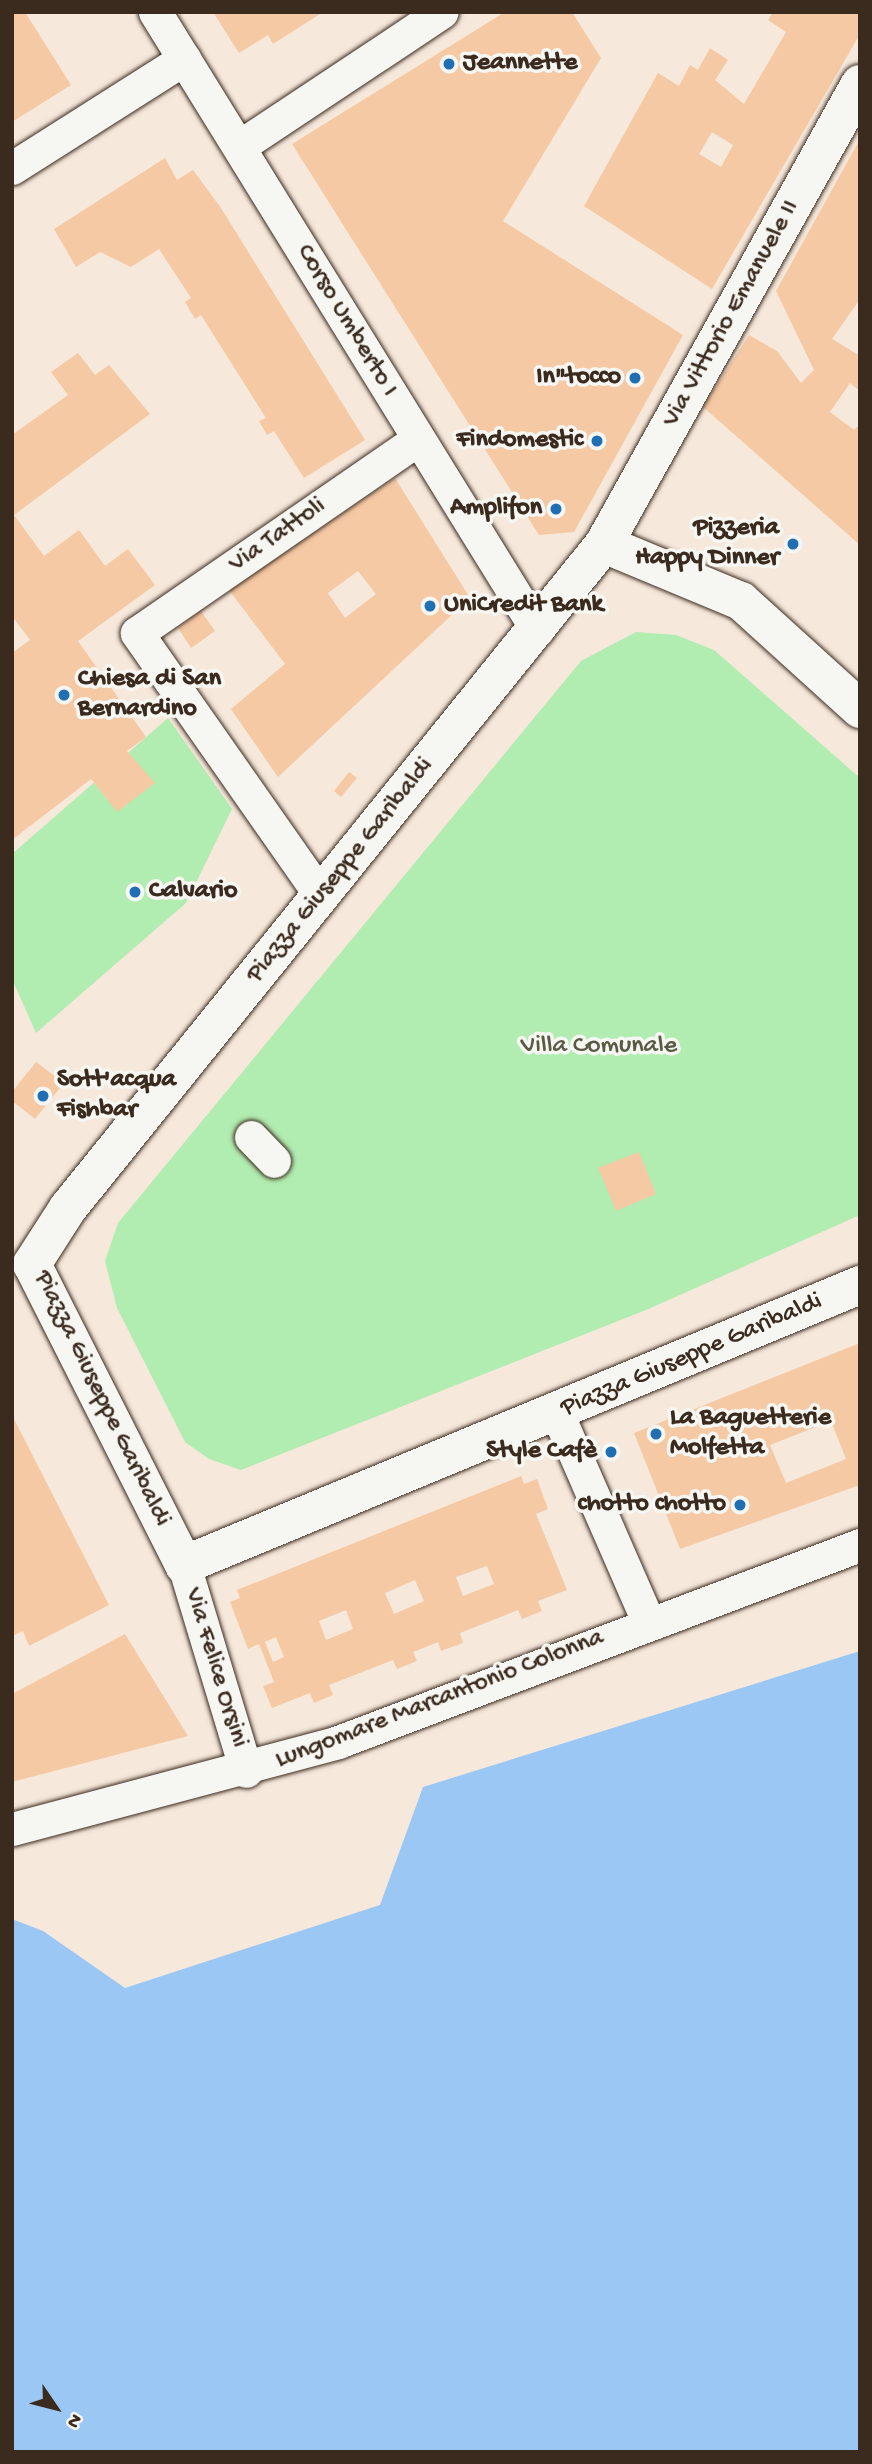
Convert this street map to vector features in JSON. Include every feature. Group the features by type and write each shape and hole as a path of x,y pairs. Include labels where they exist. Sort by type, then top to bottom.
{"street":[{"name":"Corso Umberto I","path":"155,12 537,630"},
{"path":"240,146 442,12"},
{"path":"12,168 184,59"},
{"name":"Via Vittorio Emanuele II","path":"604,544 860,84"},
{"name":"Via Tattoli","path":"321,896 137,633 418,439"},
{"path":"604,544 741,601 860,709"},
{"name":"Piazza Giuseppe Garibaldi","path":"604,544 68,1208 22,1270 184,1565 557,1413 860,1285"},
{"path":"251,1137 274,1161"},
{"path":"557,1413 648,1621"},
{"name":"Lungomare Marcantonio Colonna","path":"12,1829 246,1771 338,1742 648,1621 860,1545"},
{"name":"Via Felice Orsini","path":"184,1565 246,1771"}],"green space":[{"name":"Villa Comunale","path":"636,632 676,635 714,650 860,778 860,1215 646,1310 241,1470 209,1459 185,1442 117,1308 105,1261 118,1223 581,661"},
{"path":"168,718 232,809 186,903 36,1033 12,979 12,854"}],"water":[{"path":"860,1651 860,2452 12,2452 12,1919 43,1931 125,1988 380,1905 423,1787"}],"building":[{"path":"12,12 25,12 71,85 12,122"},
{"path":"213,12 323,12 273,44 268,35 239,53"},
{"path":"505,12 572,12 601,58 503,221 683,335 574,532 539,535 292,144"},
{"path":"773,12 860,12 860,34 712,289 584,206 658,73 679,86 690,65 698,70 710,48 728,60 715,80 744,104 786,32 768,20","holes":["712,132 733,145 721,167 699,154"]},
{"path":"860,139 860,299 832,339 860,356 860,391 850,383 830,412 854,430 860,424 860,545 703,407 749,335 777,351 801,383 814,370 776,291"},
{"path":"165,158 177,180 193,170 221,208 365,440 304,478 274,431 267,435 259,421 266,418 201,315 195,319 185,302 191,298 159,249 131,267 100,252 76,267 54,229"},
{"path":"78,353 95,375 109,365 150,414 14,515 44,556 79,530 105,566 128,549 155,585 78,641 146,737 127,751 155,783 117,812 91,779 12,840 12,653 30,640 12,616 12,435 68,395 51,372"},
{"path":"395,478 470,598 278,777 231,709 285,664 229,590","holes":["358,571 376,594 345,618 328,593"]},
{"path":"201,611 215,631 191,648 178,628"},
{"path":"349,772 357,778 341,797 334,791"},
{"path":"36,1062 64,1083 35,1119 12,1101 12,1092"},
{"path":"639,1152 656,1194 616,1211 598,1168"},
{"path":"860,1343 860,1485 680,1549 634,1433","holes":["831,1421 846,1459 786,1483 770,1445"]},
{"path":"12,1415 109,1605 29,1646 23,1631 12,1636"},
{"path":"521,1476 524,1484 537,1479 548,1509 536,1514 567,1590 538,1601 542,1611 522,1619 518,1610 460,1633 463,1643 441,1651 438,1642 413,1652 417,1661 397,1669 393,1660 329,1685 333,1695 314,1703 310,1693 272,1708 263,1686 274,1682 259,1644 248,1649 230,1602 240,1598 237,1590","holes":["487,1566 494,1584 463,1596 456,1577","415,1580 424,1601 394,1614 385,1593","346,1610 353,1629 326,1640 319,1621","276,1637 284,1657 273,1662 265,1642"]},
{"path":"125,1634 188,1736 12,1782 12,1694"}],"place":[{"name":"Jeannette","path":"449,64"},
{"name":"In\"tocco","path":"635,378"},
{"name":"Findomestic","path":"597,441"},
{"name":"Amplifon","path":"556,509"},
{"name":"Pizzeria Happy Dinner","path":"793,544"},
{"name":"UniCredit Bank","path":"430,606"},
{"name":"Chiesa di San Bernardino","path":"64,695"},
{"name":"Calvario","path":"135,892"},
{"name":"Sott'acqua Fishbar","path":"43,1096"},
{"name":"La Baguetterie Molfetta","path":"656,1434"},
{"name":"Style Cafè","path":"611,1452"},
{"name":"chotto chotto","path":"740,1505"}]}
